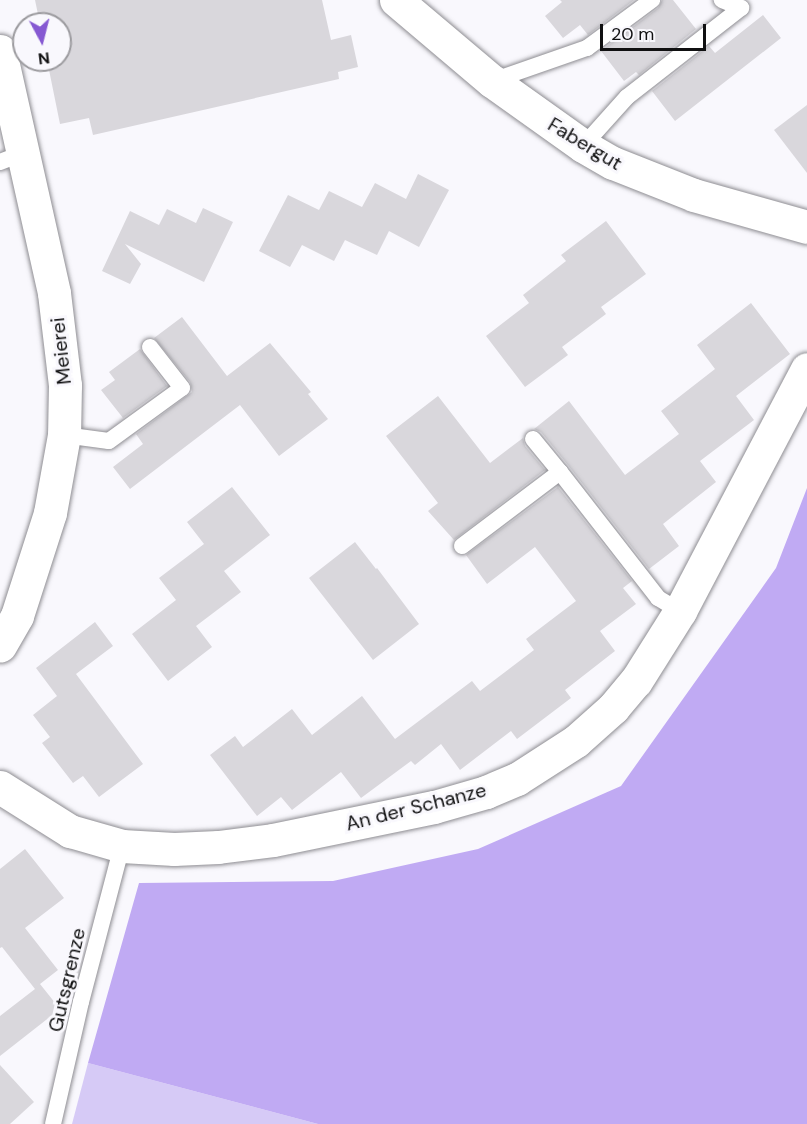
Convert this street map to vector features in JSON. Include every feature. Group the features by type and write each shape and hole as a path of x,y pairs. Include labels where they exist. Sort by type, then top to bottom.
{"street":[{"name":"Fabergut","path":"396,0 492,81 583,146 613,163 694,195 807,227"},
{"name":"Meierei","path":"0,51 12,158 59,321 65,385 64,435 50,513 40,551 17,616 0,645"},
{"name":"An der Schanze","path":"0,787 70,831 122,846 207,848 273,840 434,807 486,792 543,764 576,741 613,708 636,681 680,611 807,369"}],"lane":[{"path":"492,81 586,48 652,0"},
{"path":"583,146 627,97 741,8 722,0"},
{"path":"64,435 109,441 182,388 150,347"},
{"path":"534,439 658,598 680,611"},
{"path":"462,546 560,472"},
{"name":"Gutsgrenze","path":"53,1124 81,1002 122,846"}],"shaded area":[{"path":"807,488 807,1124 318,1124 88,1063 139,883 333,881 478,849 621,786 776,568"},
{"path":"88,1063 318,1124 72,1124"}],"building":[{"path":"35,0 322,0 331,40 351,35 358,67 338,72 339,79 93,135 89,118 60,124 49,72 72,72 72,12 38,12"},
{"path":"560,0 634,0 588,35 580,25 563,38 545,16 562,2"},
{"path":"662,0 673,0 696,29 639,75 636,72 624,81 601,51 658,8"},
{"path":"763,15 781,38 675,121 652,91 709,46 715,53"},
{"path":"807,105 807,173 774,130"},
{"path":"418,174 449,190 419,247 389,231 377,255 345,240 334,261 302,245 290,267 259,251 288,195 319,210 329,191 362,207 375,183 406,199"},
{"path":"203,208 233,222 204,282 125,244 141,264 130,284 102,271 130,211 159,225 167,209 196,223"},
{"path":"606,221 646,274 601,307 606,314 562,347 568,355 525,387 486,336 529,303 523,295 566,261 561,255"},
{"path":"751,303 790,354 736,396 754,420 700,461 716,482 663,524 679,546 649,569 541,432 534,429 569,401 625,475 679,434 661,411 715,369 697,345"},
{"path":"182,317 227,376 270,343 311,392 308,394 328,419 279,456 240,405 130,489 113,467 143,444 136,434 192,392 190,382 154,338"},
{"path":"140,349 167,386 123,418 101,390 115,380 109,372"},
{"path":"438,396 490,463 523,438 525,446 545,470 454,540 428,511 438,503 386,436"},
{"path":"232,487 270,535 224,571 241,592 196,626 212,647 168,681 132,634 176,600 159,578 204,544 187,522"},
{"path":"558,487 632,581 623,588 636,604 600,631 615,651 565,690 571,698 517,739 511,731 460,770 441,744 415,765 411,761 361,798 341,772 292,810 281,797 257,816 210,755 235,736 243,747 292,709 312,735 362,696 395,739 472,681 480,691 534,650 526,639 576,601 535,547 487,584 466,555"},
{"path":"355,542 419,624 373,660 309,578"},
{"path":"95,622 113,646 76,674 143,764 99,797 83,776 73,783 42,743 50,737 33,715 57,696 36,668"},
{"path":"25,849 64,898 25,928 58,970 40,984 60,1009 0,1056 0,1016 35,989 2,947 0,948 0,869"},
{"path":"0,1065 34,1102 10,1124 0,1124"}]}
